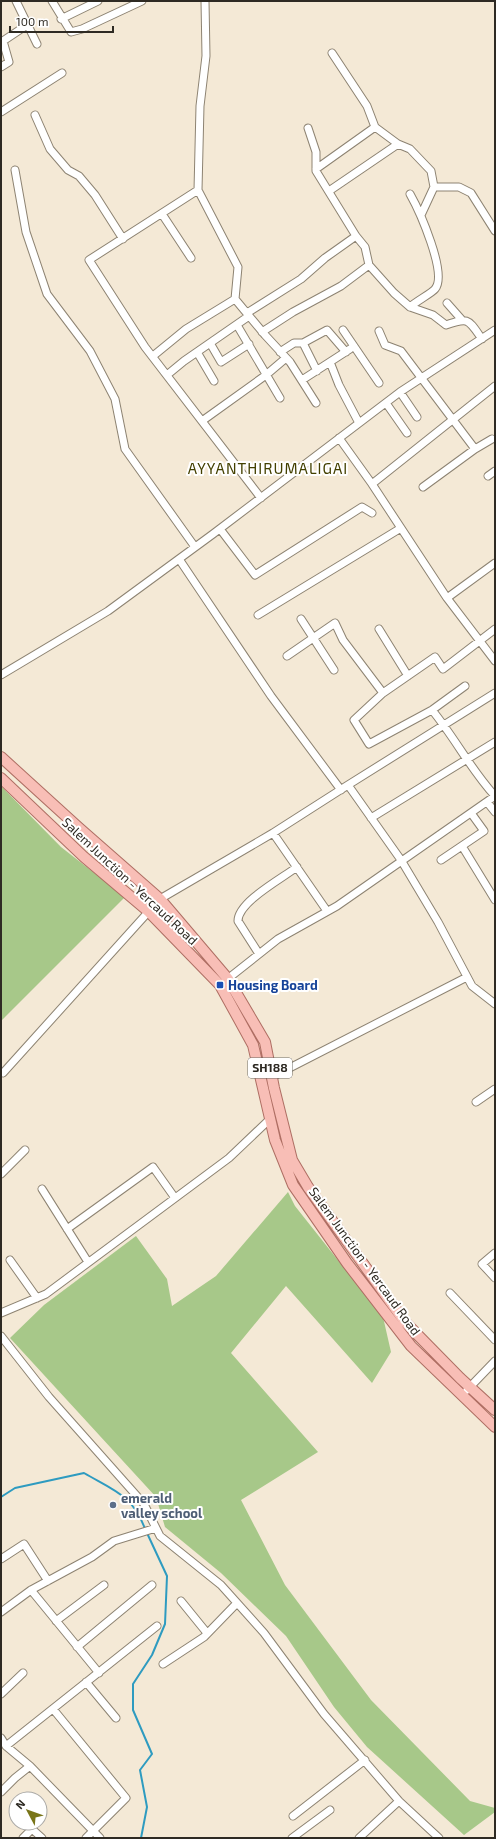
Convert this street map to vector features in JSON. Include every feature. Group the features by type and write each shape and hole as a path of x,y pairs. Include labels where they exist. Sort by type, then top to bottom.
{"main road":[{"name":"SH188","path":"1,757 160,899 224,982 265,1042 292,1160 308,1188 405,1322 466,1391 495,1410"},
{"name":"Salem Junction - Yercaud Road","path":"1,778 84,857 149,912 224,982 253,1045 275,1140 293,1185 347,1263 411,1346 466,1391 495,1427"}],"street":[{"path":"16,1 37,44"},
{"path":"62,19 98,1"},
{"path":"55,2 62,19 71,32 142,1"},
{"path":"205,1 206,56 200,106 198,190 238,267 235,299 286,358 316,403"},
{"path":"1,67 9,62 3,41 28,25"},
{"path":"332,53 367,106 375,127 398,144 410,149 431,171 434,187 421,215"},
{"path":"1,112 62,73"},
{"path":"35,115 50,149 68,170 79,176 95,195 123,238"},
{"path":"316,169 375,127"},
{"path":"308,128 316,152 316,169 356,236 365,247 370,265 394,293 410,307 433,315 446,325 462,320 470,322 482,338"},
{"path":"329,192 398,144"},
{"path":"15,170 26,232 47,294 90,351 115,399 126,449 195,548"},
{"path":"434,187 459,187 471,193 495,231"},
{"path":"198,190 89,260 153,356 261,498"},
{"path":"410,194 421,215 439,280 435,290 420,298 410,307"},
{"path":"162,214 191,258"},
{"path":"167,375 197,352 237,325 248,315 301,279 325,258 356,236"},
{"path":"262,332 292,312 341,286 370,265"},
{"path":"153,356 186,329 235,299"},
{"path":"447,303 462,320"},
{"path":"237,325 280,398"},
{"path":"280,352 294,343 303,343 327,330 346,352"},
{"path":"343,330 379,384"},
{"path":"1,675 108,611 195,548 400,392 495,330"},
{"path":"379,331 385,345 401,351 475,449"},
{"path":"210,343 221,362 249,344"},
{"path":"303,343 316,371"},
{"path":"302,380 353,347"},
{"path":"197,352 214,381"},
{"path":"202,421 266,375 286,358"},
{"path":"330,362 339,385 359,423"},
{"path":"372,484 495,386"},
{"path":"400,392 417,418"},
{"path":"386,403 407,433"},
{"path":"339,438 372,484 447,598 478,641 495,661"},
{"path":"423,487 475,449 492,439"},
{"path":"488,476 495,471"},
{"path":"220,529 255,575 362,506 372,513"},
{"path":"258,615 401,528"},
{"path":"179,559 272,696 341,790"},
{"path":"447,598 495,563"},
{"path":"301,619 334,670"},
{"path":"287,656 335,623 343,640 382,693"},
{"path":"379,629 408,676"},
{"path":"465,686 432,710 369,744 354,720 382,693 435,657 443,669 495,629"},
{"path":"3,1073 160,899 273,833 495,693"},
{"path":"224,982 278,939 328,912 495,796 483,783 444,725 432,710"},
{"path":"371,818 495,742"},
{"path":"348,785 401,860 438,922 472,986 493,999"},
{"path":"487,802 495,812"},
{"path":"441,860 484,831 471,813"},
{"path":"273,833 328,912"},
{"path":"462,846 495,900"},
{"path":"259,954 238,922 238,915 245,905 297,867"},
{"path":"272,1077 467,977"},
{"path":"476,1102 495,1089"},
{"path":"1,1313 46,1294 229,1158 270,1119"},
{"path":"1,1174 25,1150"},
{"path":"67,1229 153,1167 175,1198"},
{"path":"42,1189 88,1262"},
{"path":"495,1253 482,1264 495,1278"},
{"path":"10,1260 37,1298"},
{"path":"450,1293 495,1340"},
{"path":"1,1336 49,1397 144,1504 160,1536 221,1585 237,1602 264,1633 324,1714 399,1801 438,1838"},
{"path":"466,1391 495,1361"},
{"path":"1,1612 31,1590 92,1557 114,1541 156,1528"},
{"path":"1,1559 24,1544 48,1581"},
{"path":"56,1621 104,1585"},
{"path":"77,1647 152,1585"},
{"path":"31,1590 99,1673"},
{"path":"181,1601 207,1633"},
{"path":"164,1664 207,1633 237,1602"},
{"path":"6,1746 157,1626"},
{"path":"1,1694 23,1673"},
{"path":"86,1682 116,1718"},
{"path":"53,1709 126,1798 86,1838"},
{"path":"1,1738 6,1746 30,1766 100,1838"},
{"path":"292,1816 365,1760"},
{"path":"1,1792 30,1766"},
{"path":"359,1838 399,1801"},
{"path":"292,1838 330,1810"},
{"path":"23,1838 32,1829 42,1838"}],"green space":[{"path":"1,786 61,847 125,897 1,1021"},
{"path":"288,1192 295,1206 383,1317 391,1352 372,1383 286,1286 231,1353 318,1452 241,1500 285,1585 371,1700 470,1801 495,1808 495,1812 464,1835 367,1747 334,1707 286,1636 221,1573 165,1527 156,1497 10,1338 44,1305 136,1236 167,1279 172,1306 216,1276"}],"waterway":[{"path":"1,1497 15,1488 84,1473 113,1489 128,1501 134,1508 145,1529"},
{"path":"141,1838 147,1807 140,1770 152,1754 133,1710 133,1684 152,1655 165,1624 167,1576 147,1533"}],"place":[{"name":"Housing Board","path":"220,985"},
{"name":"emerald valley school","path":"113,1505"}],"district":[{"name":"AYYANTHIRUMALIGAI","path":"268,469"}]}
